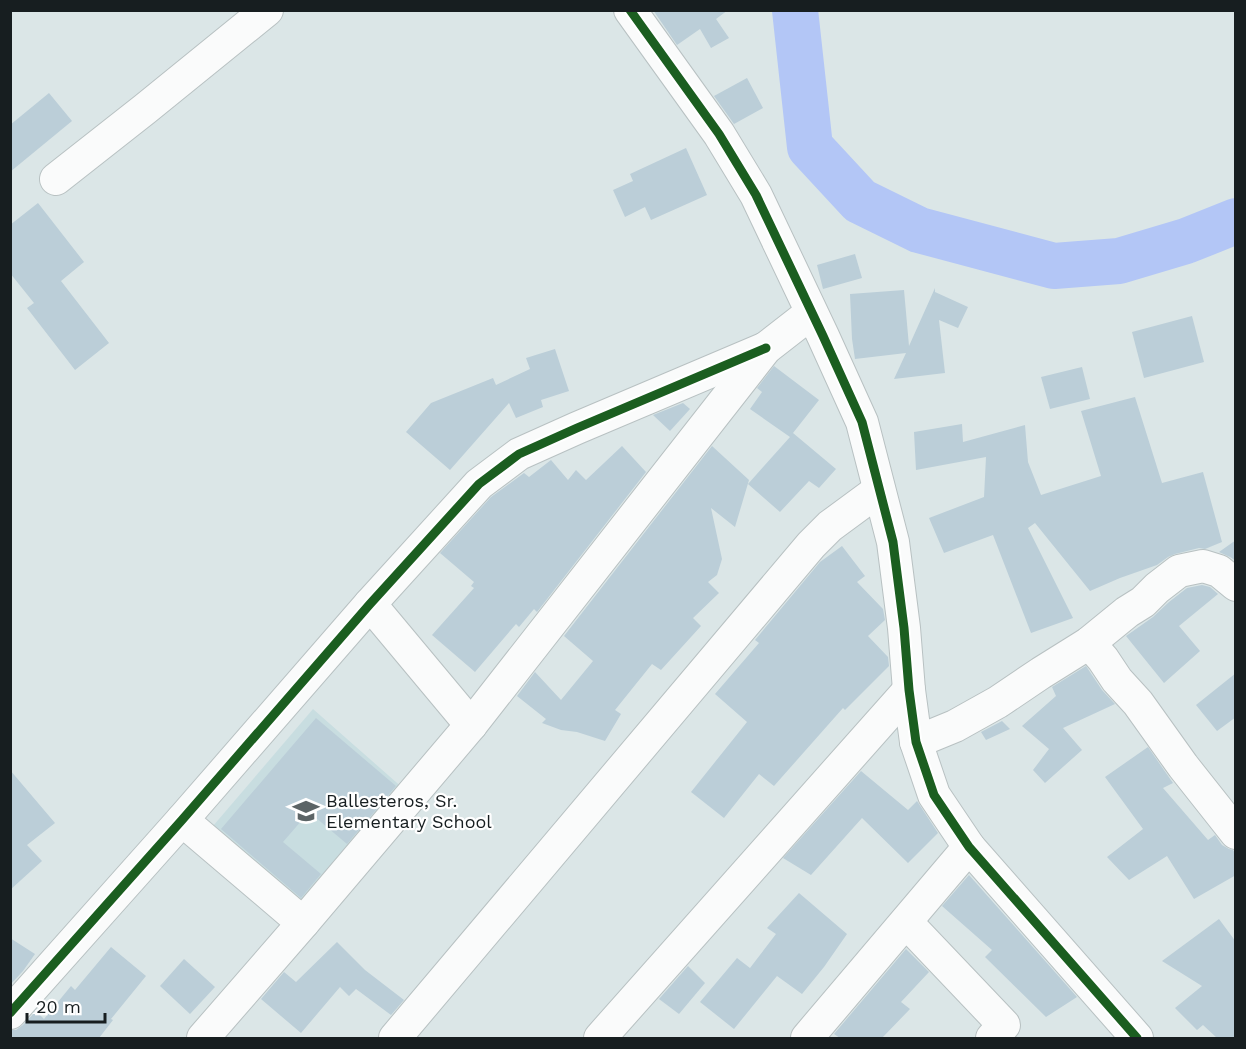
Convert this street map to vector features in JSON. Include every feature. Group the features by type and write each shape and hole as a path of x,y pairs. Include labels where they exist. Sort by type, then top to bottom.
{"street":[{"path":"56,179 267,10"},
{"path":"630,10 719,134 756,195 824,336 862,423 893,542 916,742 934,795 969,847 1137,1038"},
{"path":"203,1038 471,725 766,348 811,313"},
{"path":"10,1013 370,604 479,484 519,454 766,348"},
{"path":"395,1038 811,545 831,526 879,489"},
{"path":"916,742 955,726 998,702 1089,644 1179,571 1203,566 1219,571 1236,585"},
{"path":"370,604 471,725"},
{"path":"1089,644 1138,703 1183,766 1236,833"},
{"path":"600,1038 909,690"},
{"path":"182,820 303,923"},
{"path":"807,1038 969,847"},
{"path":"906,922 1003,1034"}],"shaded area":[{"name":"Ballesteros, Sr. Elementary School","path":"313,709 405,790 303,917 207,833"}],"building":[{"path":"653,10 728,10 716,19 729,38 711,48 700,29 677,45"},
{"path":"747,78 763,108 734,124 714,96"},
{"path":"49,93 72,121 10,172 10,125"},
{"path":"686,148 707,195 651,220 645,207 625,217 613,190 633,181 630,174"},
{"path":"38,203 84,262 61,281 109,343 75,370 27,308 34,303 10,273 10,225"},
{"path":"855,254 862,278 823,289 817,265"},
{"path":"935,288 935,292 968,307 958,328 939,320 945,373 894,379 906,353 855,359 850,294 904,290 909,346"},
{"path":"1192,316 1204,362 1144,378 1132,332"},
{"path":"555,349 569,391 541,400 543,407 516,418 509,403 450,470 406,432 431,403 493,378 496,385 530,369 526,358"},
{"path":"774,366 819,400 793,433 836,469 819,488 809,481 780,512 748,484 790,437 750,409 762,392 757,388"},
{"path":"1082,367 1090,399 1050,409 1041,377"},
{"path":"1135,397 1162,483 1203,472 1222,542 1205,549 1199,548 1175,554 1157,565 1090,591 1035,523 1028,528 1073,618 1031,633 993,535 944,553 929,518 984,497 986,457 916,470 914,432 962,424 963,442 1025,425 1028,462 1041,495 1101,476 1081,411"},
{"path":"683,403 690,409 670,431 653,415"},
{"path":"622,446 646,472 537,612 534,609 519,627 516,624 475,672 432,635 474,588 471,586 474,582 440,553 491,497 524,473 529,477 551,460 568,480 576,470 586,480"},
{"path":"712,446 749,480 735,527 711,508 722,559 717,575 708,582 719,593 693,618 701,626 661,670 652,664 615,710 621,714 605,741 542,723 546,719 517,696 535,672 561,700 593,661 564,636"},
{"path":"1236,540 1236,561 1219,552"},
{"path":"842,546 865,576 857,582 883,609 885,620 868,636 888,657 889,666 845,710 843,708 774,786 759,774 724,818 691,792 747,722 715,694 759,643 755,640 820,562"},
{"path":"1202,585 1210,587 1218,594 1179,626 1200,651 1164,683 1126,636 1187,588"},
{"path":"1086,666 1102,690 1115,704 1063,728 1082,750 1045,783 1033,770 1049,749 1022,726 1056,696 1052,687"},
{"path":"1236,673 1236,717 1217,731 1196,705"},
{"name":"Ballesteros, Sr. Elementary School","path":"316,718 396,786 347,844 309,812 283,842 321,874 301,898 221,829"},
{"path":"1002,721 1010,729 986,740 981,732"},
{"path":"1148,747 1173,783 1163,788 1208,840 1215,835 1222,845 1233,850 1236,855 1236,875 1194,899 1167,856 1129,880 1107,857 1143,829 1105,777"},
{"path":"10,770 55,823 27,845 42,861 10,890"},
{"path":"861,771 908,810 917,801 938,833 908,863 862,818 811,875 783,858"},
{"path":"969,875 1077,997 1046,1017 985,957 992,950 942,906"},
{"path":"799,893 847,934 802,994 777,976 734,1029 700,1002 737,958 750,968 776,934 767,928"},
{"path":"1219,919 1236,942 1236,1038 1217,1038 1203,1025 1197,1030 1175,1008 1202,986 1162,961"},
{"path":"10,938 35,954 10,985"},
{"path":"337,942 365,970 404,1000 391,1015 356,989 349,996 340,987 301,1033 261,999 284,972 296,982"},
{"path":"111,947 146,976 111,1019 113,1020 99,1038 10,1038 10,1030 16,1030 23,1025 36,1011 44,1019 71,986 75,990"},
{"path":"906,949 929,972 901,1002 910,1009 882,1038 840,1038 834,1034"},
{"path":"184,959 215,987 190,1014 160,986"},
{"path":"688,966 705,983 679,1014 659,999"}],"waterway":[{"path":"795,10 810,147 860,201 919,230 1054,266 1119,261 1186,241 1236,221"}],"cycle path":[{"path":"630,10 719,134 756,195 862,422 893,542 916,742 934,795 969,847 1137,1038"},
{"path":"10,1013 370,604 479,484 519,454 766,348"}],"place":[{"name":"Ballesteros, Sr. Elementary School","path":"306,811"}]}
